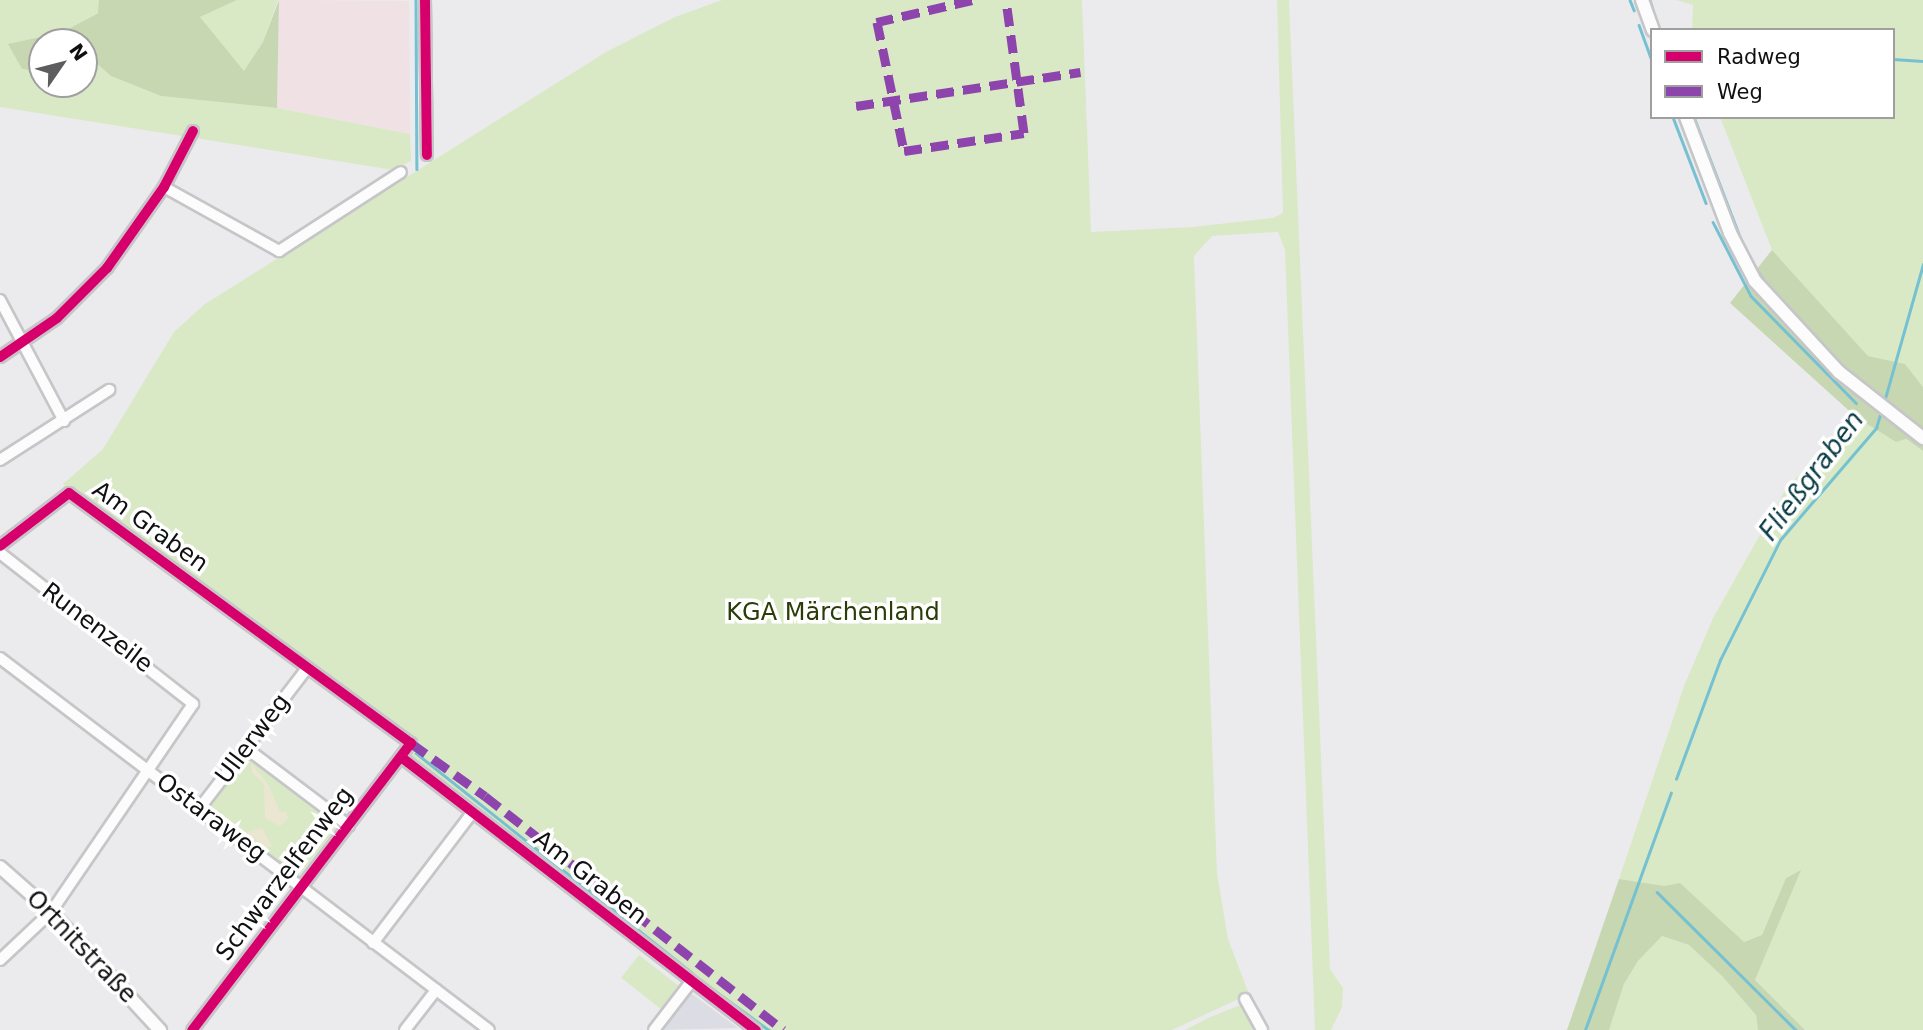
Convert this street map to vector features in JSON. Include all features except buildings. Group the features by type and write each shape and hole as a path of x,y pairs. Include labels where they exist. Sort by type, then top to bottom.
{"main road":[{"path":"1642,0 1652,28"},
{"path":"1687,119 1746,269 1779,310 1876,405 1923,439"},
{"name":"Ortnitstraße","path":"0,867 51,912 160,1030"}],"street":[{"path":"425,0 427,155"},
{"path":"0,357 57,318 107,268 164,187 193,131"},
{"path":"164,187 279,251 401,172"},
{"path":"0,300 64,421"},
{"path":"0,460 109,390"},
{"name":"Am Graben","path":"0,546 69,493 411,743"},
{"name":"Runenzeile","path":"0,553 193,704 148,771"},
{"name":"Ostaraweg","path":"0,658 489,1030"},
{"name":"Ullerweg","path":"199,809 307,668"},
{"name":"Schwarzelfenweg","path":"192,1030 411,743"},
{"path":"246,748 349,826"},
{"name":"Am Graben","path":"401,757 755,1030"},
{"path":"0,960 51,912 148,771"},
{"path":"373,943 472,813"},
{"path":"654,1030 691,982"},
{"path":"405,1030 436,990"},
{"path":"1245,999 1262,1030"}],"shaded area":[{"path":"279,0 409,1 410,134 277,108"},
{"path":"688,991 738,1028 659,1030"}],"green space":[{"path":"0,0 99,0 99,12 70,28 28,28 28,40 9,44 22,69 28,70 28,98 98,98 98,64 111,76 161,96 277,108 410,134 411,161 393,170 195,138 198,130 192,128 188,137 0,107"},
{"path":"99,0 237,0 200,17 244,71 263,42 279,0 277,108 161,96 111,76 98,65 98,28 70,28 98,13"},
{"path":"237,0 278,0 263,42 244,72 200,17"},
{"name":"KGA Märchenland","path":"722,0 1082,0 1091,232 1193,227 1273,218 1283,213 1277,0 1289,0 1330,969 1343,988 1342,1007 1331,1030 1315,1030 1285,250 1278,232 1212,236 1194,256 1217,873 1228,939 1249,994 1172,1030 762,1030 406,756 418,740 402,727 394,727 63,484 103,449 174,332 205,304 606,52 675,17"},
{"path":"1676,0 1923,0 1923,387 1905,364 1868,356 1772,250 1721,119 1895,119 1895,28 1692,28 1693,5"},
{"path":"28,40 28,70 22,69 8,44"},
{"path":"1772,250 1868,356 1905,364 1923,387 1923,451 1906,439 1896,442 1856,417 1730,303"},
{"path":"1856,417 1896,442 1905,439 1923,451 1923,1030 1805,1030 1755,980 1800,871 1786,878 1762,935 1744,942 1665,886 1619,879 1684,686 1713,618 1787,487"},
{"path":"254,757 339,824 299,876 209,811 208,803 242,759"},
{"path":"1801,870 1755,980 1805,1030 1758,1030 1756,1015 1723,977 1689,945 1662,936 1638,961 1624,984 1609,1030 1567,1030 1619,879 1665,886 1680,883 1744,942 1762,935 1786,878"},
{"path":"1662,936 1689,945 1723,977 1756,1015 1758,1030 1609,1030 1624,984 1638,961"},
{"path":"639,955 678,986 661,1009 621,978"},
{"path":"1243,1004 1257,1030 1185,1030 1210,1017"}],"sand":[{"path":"251,763 269,786 280,812 286,812 288,818 280,826 265,818 264,784 252,772"},
{"path":"262,828 272,846 262,849 256,839 249,840 247,832"}],"waterway":[{"path":"416,0 417,169"},
{"path":"1630,0 1634,10"},
{"path":"1650,0 1654,13"},
{"path":"1639,25 1650,55"},
{"path":"1895,59 1923,61"},
{"path":"1674,119 1706,203"},
{"path":"1695,119 1744,247"},
{"path":"1713,222 1751,296 1856,403"},
{"path":"1752,263 1770,289"},
{"name":"Fließgraben","path":"1884,402 1923,264"},
{"path":"1813,335 1849,373"},
{"name":"Fließgraben","path":"1676,779 1720,660 1780,540 1876,428 1881,412"},
{"path":"416,753 691,972"},
{"name":"Fließgraben","path":"1585,1030 1671,793"},
{"path":"1657,892 1796,1030"},
{"path":"699,979 769,1030"}],"marked path":[{"path":"972,0 877,22 904,151 1024,133 1006,0"},
{"path":"856,106 1080,72"},
{"path":"411,743 485,796 783,1030"}],"cycle path":[{"path":"425,0 427,155"},
{"path":"0,357 57,318 107,268 164,187 193,131"},
{"path":"0,546 69,493 411,743 192,1030"},
{"path":"401,757 756,1030"}]}
